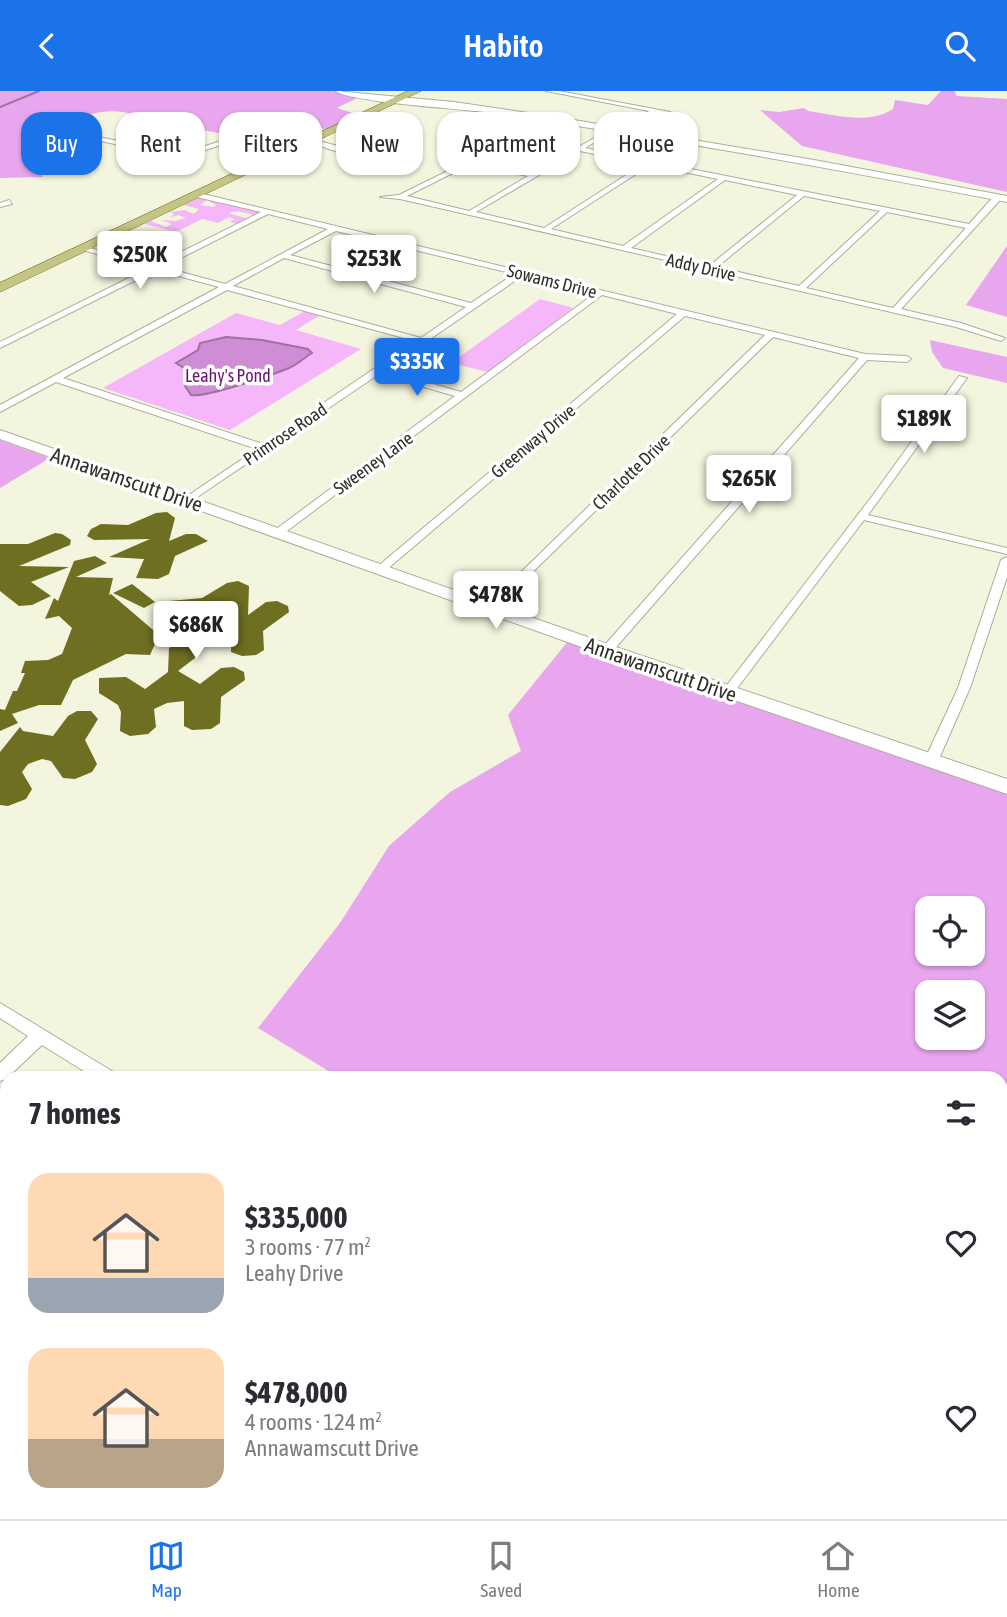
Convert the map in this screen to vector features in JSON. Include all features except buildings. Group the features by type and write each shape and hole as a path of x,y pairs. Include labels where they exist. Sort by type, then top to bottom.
{"main road":[{"path":"398,101 416,91"},
{"path":"322,136 423,91"},
{"path":"0,288 240,175"}],"street":[{"path":"339,91 398,101 501,112"},
{"path":"549,91 667,112"},
{"path":"650,112 654,110"},
{"path":"102,140 181,156 219,144"},
{"path":"698,142 1002,198"},
{"path":"698,173 971,227"},
{"path":"384,197 400,197 444,175"},
{"path":"468,213 533,175"},
{"path":"544,231 630,175"},
{"path":"624,249 723,178"},
{"path":"710,269 802,194"},
{"name":"Sowams Drive","path":"199,195 865,357 907,359"},
{"name":"Addy Drive","path":"400,197 1001,338"},
{"path":"894,311 971,227 1002,198"},
{"path":"0,205 9,202"},
{"path":"800,289 885,210"},
{"path":"0,345 267,212"},
{"path":"0,409 335,228"},
{"path":"85,248 423,341"},
{"path":"284,256 472,306"},
{"name":"Primrose Road","path":"187,501 521,273"},
{"name":"Sweeney Lane","path":"279,532 600,293"},
{"name":"Greenway Drive","path":"381,569 683,313"},
{"name":"Charlotte Drive","path":"490,608 771,334"},
{"path":"607,650 865,357"},
{"path":"379,371 464,396"},
{"path":"728,692 863,516 884,483 962,378"},
{"path":"57,379 264,448"},
{"name":"Annawamscutt Drive","path":"0,434 607,650 1007,787"},
{"path":"863,516 1007,551"},
{"path":"931,761 964,688 1007,560"},
{"path":"0,1010 97,1071"},
{"path":"3,1071 41,1035"}],"green space":[{"path":"201,197 208,199 200,205 214,207 216,205 210,202 213,200 261,212 254,215 229,213 248,219 237,224 230,222 235,219 229,217 218,223 202,219 176,232 145,224 151,221 166,227 171,224 162,220 186,218 178,215 170,218 174,214 170,212 185,210 194,214 199,209 184,205"},
{"path":"540,299 573,308 488,372 451,363"},
{"name":"Leahy's Pond","path":"305,311 320,315 296,330 361,349 230,430 103,388 236,313 280,325"}],"shaded area":[{"path":"0,91 331,91 359,97 337,108 350,112 336,112 336,127 330,130 322,129 322,112 219,112 219,133 205,130 205,112 21,112 21,175 43,177 0,178"},
{"path":"941,91 954,91 957,96 1007,99 1007,192 802,146 760,110 779,112 804,108 841,116 873,117 893,109 895,100 928,105"},
{"path":"1007,246 1007,317 966,305"},
{"path":"226,337 262,340 308,349 312,353 292,367 268,376 224,390 191,395 185,386 192,373 176,363 198,350 200,343"},
{"path":"930,340 1007,357 1007,383 943,368 932,352"},
{"path":"0,440 50,458 0,488"},
{"path":"569,640 1007,788 1007,1071 329,1071 258,1028 340,923 389,846 450,792 521,751 508,715"}],"waterway":[{"path":"0,107 39,91"}]}
